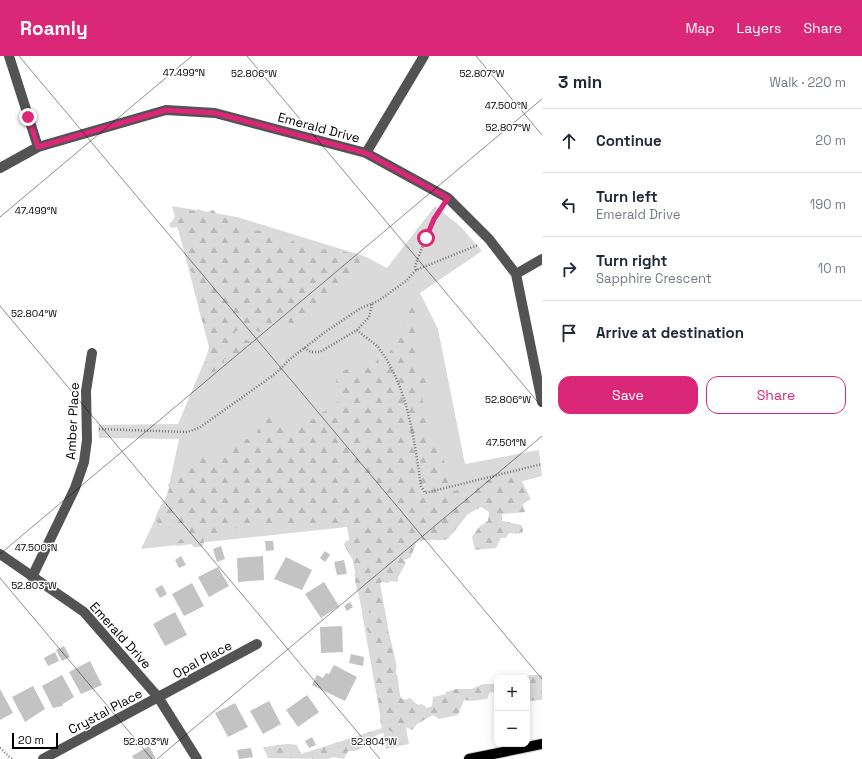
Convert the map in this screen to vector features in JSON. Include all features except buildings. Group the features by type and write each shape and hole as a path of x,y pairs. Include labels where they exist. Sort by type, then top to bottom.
{"main road":[{"path":"469,759 542,744"}],"street":[{"path":"9,56 38,147"},
{"path":"366,153 424,56"},
{"name":"Emerald Drive","path":"0,168 38,147 166,110 215,113 366,153 448,198 489,238 516,274 542,402"},
{"path":"516,274 542,259"},
{"name":"Amber Place","path":"32,576 80,475 86,450 86,391 92,353"},
{"name":"Emerald Drive","path":"0,554 84,612 158,697 197,759"},
{"name":"Opal Place","path":"158,697 257,644"},
{"name":"Crystal Place","path":"43,759 158,697"}],"path":[{"path":"416,270 416,266 430,227 448,198"},
{"path":"87,429 193,430 275,374 304,348 341,321 372,304 402,284 416,270 468,250 489,238"},
{"path":"304,348 311,352 320,352 357,330 368,317 372,304"},
{"path":"357,330 376,346 400,388 407,410 421,486 425,494 542,464"},
{"path":"0,748 12,759"}],"green space":[{"path":"172,206 237,217 364,256 387,268 435,206 460,226 482,251 420,293 438,329 465,464 539,450 542,476 369,522 409,744 386,749 347,527 141,549 167,495 179,439 99,438 98,425 178,424 207,355 209,347"},
{"path":"187,209 192,211 199,209 205,212 213,210 220,217 225,216 230,220 235,218 249,225 249,230 271,231 282,242 288,244 299,236 309,245 323,250 328,246 360,257 360,262 363,268 356,278 349,281 342,291 326,300 319,307 299,315 297,321 292,325 282,317 272,333 253,331 250,334 242,333 238,330 235,332 241,338 252,342 254,347 248,352 232,358 224,359 224,365 216,371 210,373 204,367 210,346 207,332 199,310 197,283 193,273 189,269 191,259 185,255 185,251 191,249 190,245 185,244 185,237 181,235 177,227 171,228 169,224 179,210"},
{"path":"410,307 418,308 421,314 415,319 421,331 418,363 427,376 427,384 431,393 425,391 422,400 430,415 434,416 437,427 430,427 426,430 443,458 449,479 455,491 477,482 516,476 517,479 522,482 531,499 523,504 525,512 502,514 502,521 522,525 523,532 516,534 509,533 506,538 501,538 496,548 475,550 472,537 480,526 488,521 489,512 481,507 468,514 448,539 424,540 417,542 410,558 404,560 406,563 398,577 398,582 382,582 378,585 381,591 379,594 383,599 381,608 385,616 386,626 392,643 397,668 394,672 398,677 399,697 405,700 410,698 418,705 422,704 427,708 432,706 433,697 446,694 446,692 456,689 471,689 483,684 494,684 494,693 490,692 487,699 473,701 464,700 458,715 439,719 433,715 417,724 412,730 406,727 403,732 392,732 389,730 375,736 370,744 356,751 348,751 344,759 334,757 327,759 268,758 263,747 293,744 297,745 301,754 382,728 380,719 383,712 379,702 376,679 372,669 374,663 370,657 373,652 367,644 370,636 366,627 370,608 361,604 355,580 355,571 357,567 344,545 346,541 351,540 351,531 345,523 332,525 319,521 313,527 297,528 286,525 263,528 249,523 238,528 227,527 217,537 203,537 204,543 202,547 194,547 191,544 177,546 177,541 183,539 185,534 174,527 167,529 160,525 155,519 163,502 171,496 168,492 170,488 168,485 177,465 185,464 190,468 203,470 199,463 202,454 207,454 213,459 222,446 229,447 240,436 251,441 256,439 258,429 265,425 267,419 271,416 280,422 285,431 293,433 342,399 336,383 336,379 340,373 356,366 360,367 365,374 363,365 375,356 378,358 379,363 384,365 393,345 397,342 394,334 399,325 407,321"},
{"path":"530,675 542,675 542,700 530,701"}],"route":[{"path":"28,117 38,147 166,110 215,113 366,153 448,198 434,219 426,238"}]}
